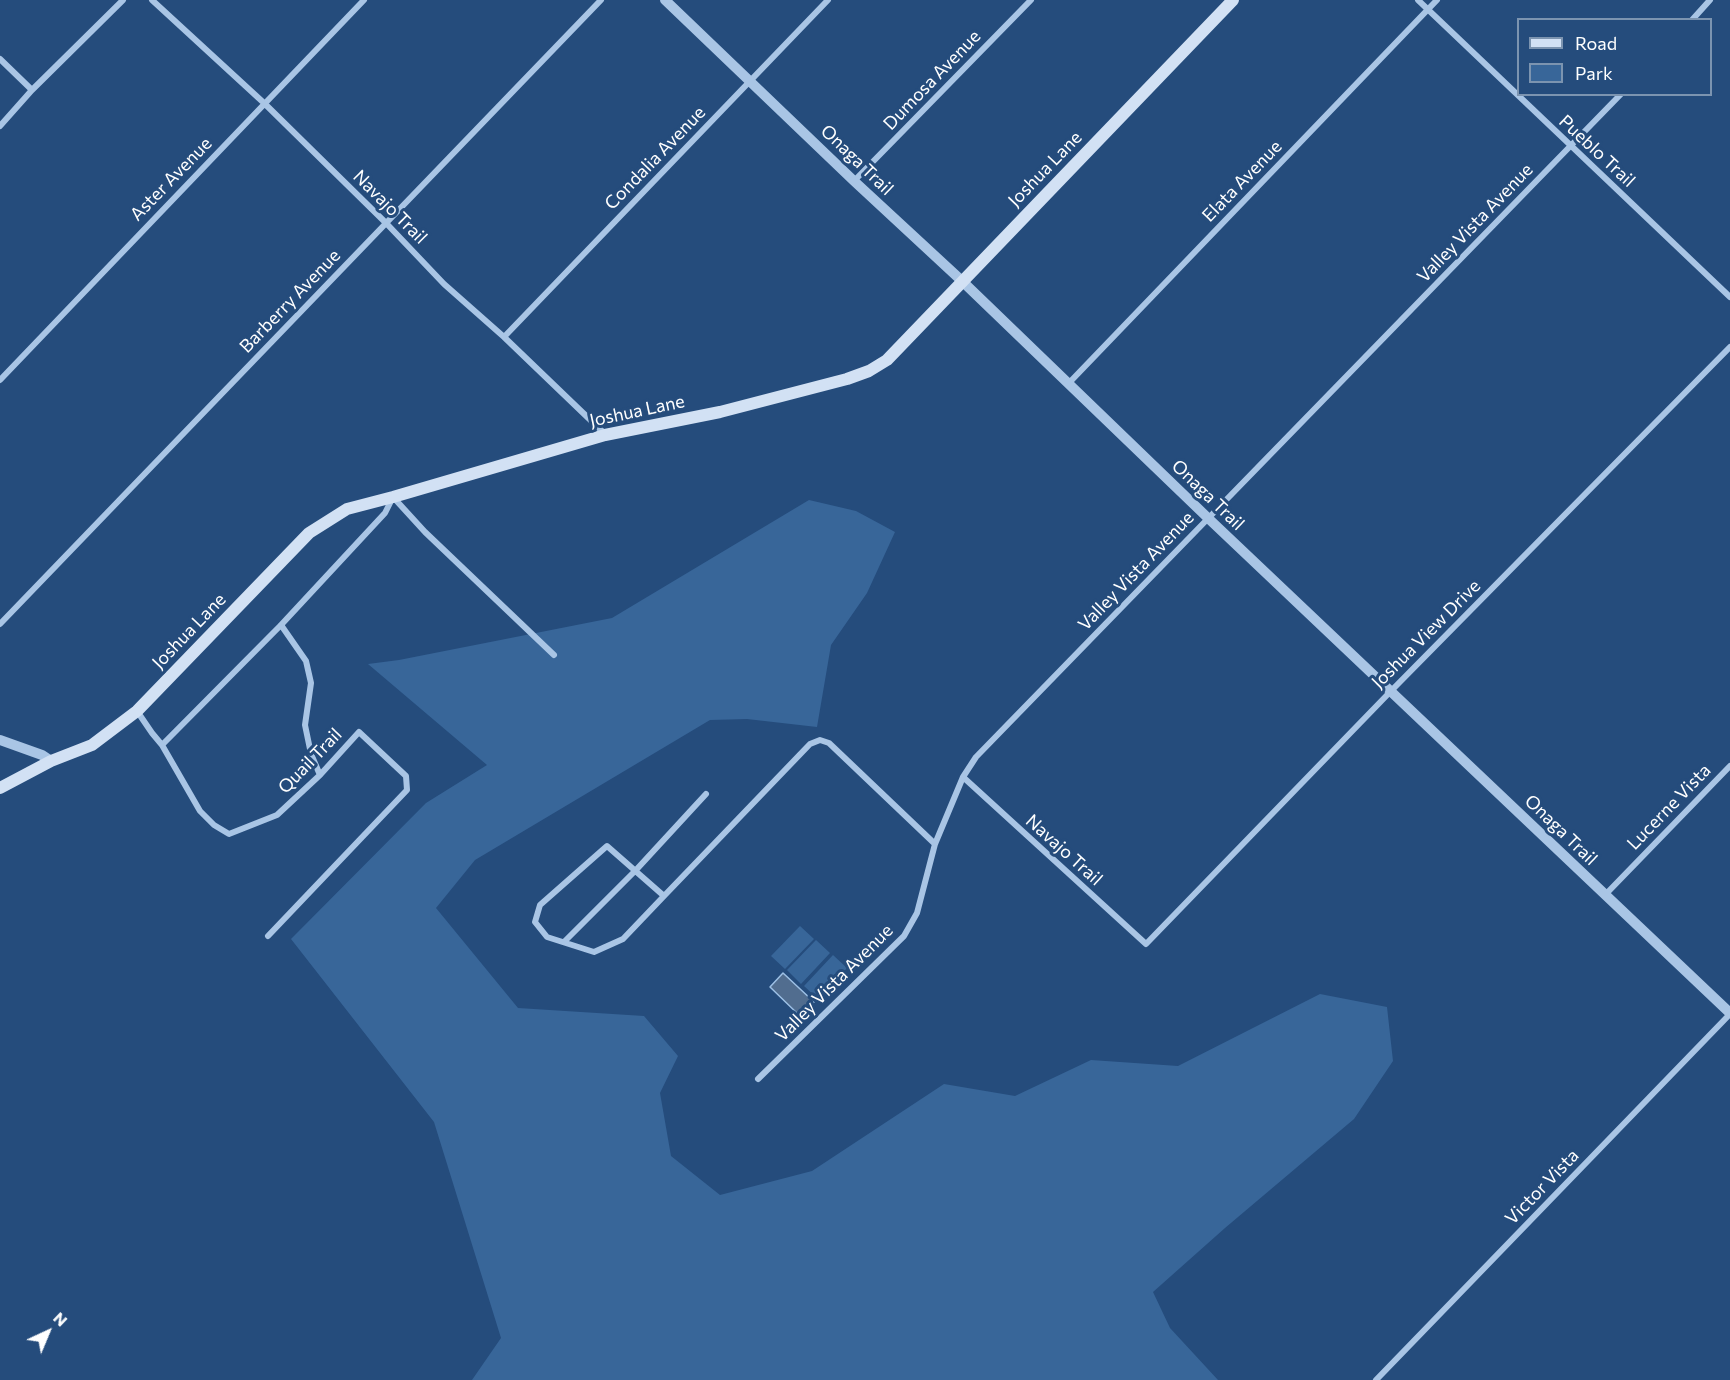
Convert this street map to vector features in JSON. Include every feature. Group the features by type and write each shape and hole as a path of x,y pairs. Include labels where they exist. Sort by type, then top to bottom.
{"main road":[{"name":"Joshua Lane","path":"0,788 51,761 92,745 137,711 309,532 347,509 606,435 720,412 847,379 869,371 887,360 1233,0"}],"street":[{"path":"0,126 32,90 123,0"},
{"name":"Navajo Trail","path":"152,0 264,103 387,222 444,284 504,337 606,435"},
{"name":"Aster Avenue","path":"0,380 364,0"},
{"name":"Barberry Avenue","path":"0,624 601,0"},
{"name":"Onaga Trail","path":"665,0 1730,1014"},
{"name":"Condalia Avenue","path":"504,337 828,0"},
{"name":"Dumosa Avenue","path":"854,181 1031,0"},
{"name":"Pueblo Trail","path":"1418,0 1517,95"},
{"name":"Elata Avenue","path":"1068,384 1437,0"},
{"path":"1694,18 1710,0"},
{"path":"0,59 32,90"},
{"name":"Pueblo Trail","path":"1518,96 1730,297"},
{"name":"Valley Vista Avenue","path":"758,1079 904,936 917,913 935,844 963,777 976,757 1619,96"},
{"name":"Joshua View Drive","path":"1146,944 1730,347"},
{"path":"137,711 162,746 281,625 385,513 393,497 425,532 554,656"},
{"path":"281,625 306,661 310,682 305,724 311,754 320,775"},
{"name":"Quail Trail","path":"162,746 200,811 214,825 229,834 277,815 320,775 358,732 406,776 407,790 268,936"},
{"path":"0,740 39,753 51,761"},
{"path":"664,896 607,846 540,905 535,922 547,937 594,952 623,939 810,744 820,741 829,743 935,844"},
{"name":"Lucerne Vista","path":"1605,895 1730,766"},
{"name":"Navajo Trail","path":"963,777 1146,944"},
{"path":"564,942 636,870 706,794"},
{"name":"Victor Vista","path":"1376,1380 1730,1014"}],"green space":[{"path":"809,500 856,511 895,532 867,593 831,645 817,727 747,719 710,720 475,860 436,908 518,1008 644,1016 678,1056 660,1093 671,1156 720,1195 812,1171 944,1084 1015,1096 1091,1060 1178,1066 1320,994 1387,1007 1393,1061 1354,1119 1153,1292 1170,1328 1218,1380 472,1380 501,1338 434,1122 291,939 426,803 487,765 368,664 399,660 612,618"},
{"path":"800,926 814,939 785,969 771,956"},
{"path":"816,940 830,953 801,984 787,970"},
{"path":"833,955 847,968 818,999 804,986"}],"shaded area":[{"path":"783,973 814,1002 800,1016 770,987"}]}
